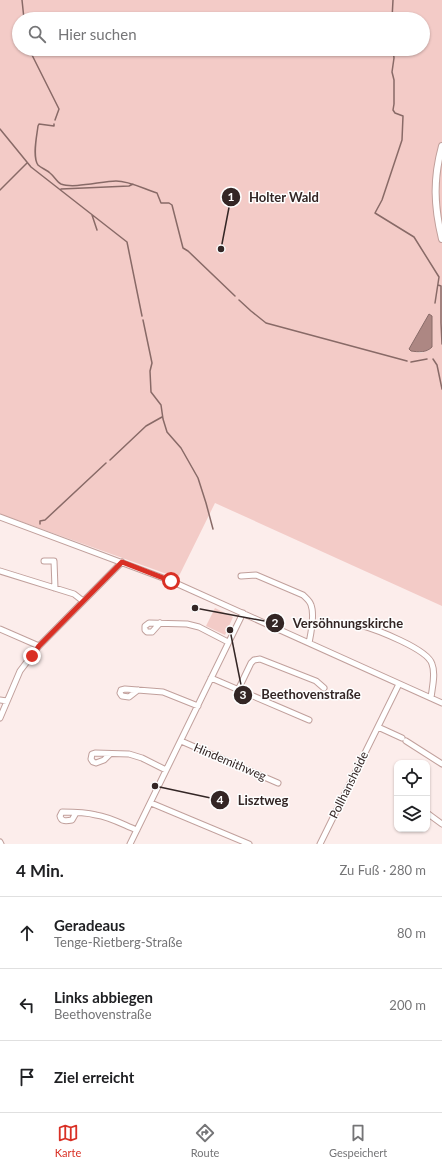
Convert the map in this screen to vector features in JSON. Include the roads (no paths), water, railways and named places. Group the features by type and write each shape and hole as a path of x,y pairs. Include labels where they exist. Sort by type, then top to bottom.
{"street":[{"path":"442,146 436,168 435,183 436,207 442,239"},
{"path":"0,517 171,581 442,703"},
{"path":"44,562 54,561 55,588"},
{"path":"0,718 20,671 39,646 122,562"},
{"path":"0,571 74,594 83,602"},
{"path":"242,576 256,575 309,600 312,606 312,625 309,643"},
{"path":"130,844 243,613"},
{"path":"160,623 187,624 228,642"},
{"path":"360,625 373,628 426,655 434,670 431,698"},
{"path":"0,629 39,646"},
{"path":"238,690 251,662 260,659 316,681 324,688"},
{"path":"212,678 309,720"},
{"name":"Pollhansheide","path":"320,844 399,684"},
{"path":"138,690 163,692 198,706"},
{"path":"0,700 7,701"},
{"path":"378,727 404,740 442,764"},
{"name":"Hindemithweg","path":"181,741 278,783"},
{"path":"110,754 129,754 142,758 166,770"},
{"path":"151,803 249,844"},
{"path":"76,813 110,818 137,830"},
{"path":"430,815 442,824"}],"waterway":[{"path":"22,0 23,12"},
{"path":"392,12 393,0"},
{"path":"32,56 59,109 55,120"},
{"path":"394,56 392,72 394,80 393,110 395,113 403,116 402,140 382,200 375,213 414,237 439,277 435,303"},
{"path":"54,124 54,126 39,124 38,126 35,152 38,165 49,172 61,184 73,186 121,181 157,193 161,203 169,203 172,205 183,248 235,296"},
{"path":"0,129 31,167 127,242 142,316"},
{"path":"0,190 27,163"},
{"path":"61,189 129,186 133,184"},
{"path":"92,215 97,230"},
{"path":"438,285 441,286 442,344"},
{"path":"239,300 266,323 407,361"},
{"path":"143,320 152,363 150,371 151,392 161,405 167,432 181,448 198,478 213,529"},
{"path":"411,362 427,359"},
{"path":"433,359 437,365 442,389"},
{"path":"110,460 146,426 162,417"},
{"path":"40,524 40,521 45,520 106,463"}],"place":[{"name":"Holter Wald","path":"221,249"},
{"name":"Versöhnungskirche","path":"195,608"},
{"name":"Beethovenstraße","path":"230,630"},
{"name":"Lisztweg","path":"155,786"}]}
